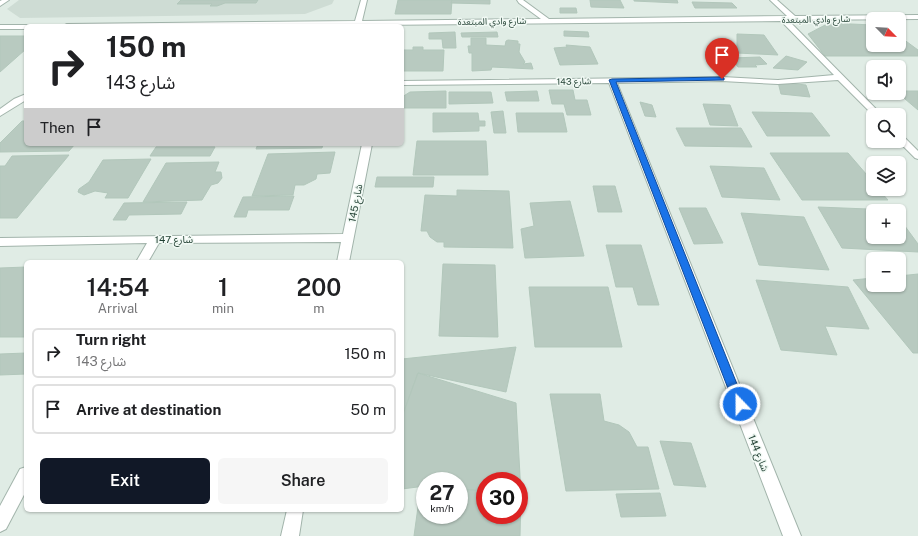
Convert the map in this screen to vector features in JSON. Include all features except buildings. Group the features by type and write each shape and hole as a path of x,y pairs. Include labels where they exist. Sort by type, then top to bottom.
{"street":[{"path":"0,4 6,0"},
{"path":"358,22 364,0"},
{"path":"520,0 548,21"},
{"path":"773,0 794,19"},
{"name":"شارع وادي المبتعدة","path":"257,24 918,17"},
{"path":"783,19 871,108"},
{"path":"0,27 24,26"},
{"name":"شارع 143","path":"404,83 722,79 778,82 841,78"},
{"name":"شارع 144","path":"612,80 792,536"},
{"path":"0,113 24,98"},
{"path":"906,144 918,156"},
{"name":"شارع 145","path":"344,260 367,146"},
{"name":"شارع 147","path":"0,242 155,239 348,238"},
{"path":"143,260 155,239"},
{"path":"0,523 24,480"},
{"path":"290,536 295,512"}],"shaded area":[{"path":"19,0 334,0 332,4 305,14 20,18 7,9"}],"route":[{"path":"722,79 612,80 740,404"}]}
